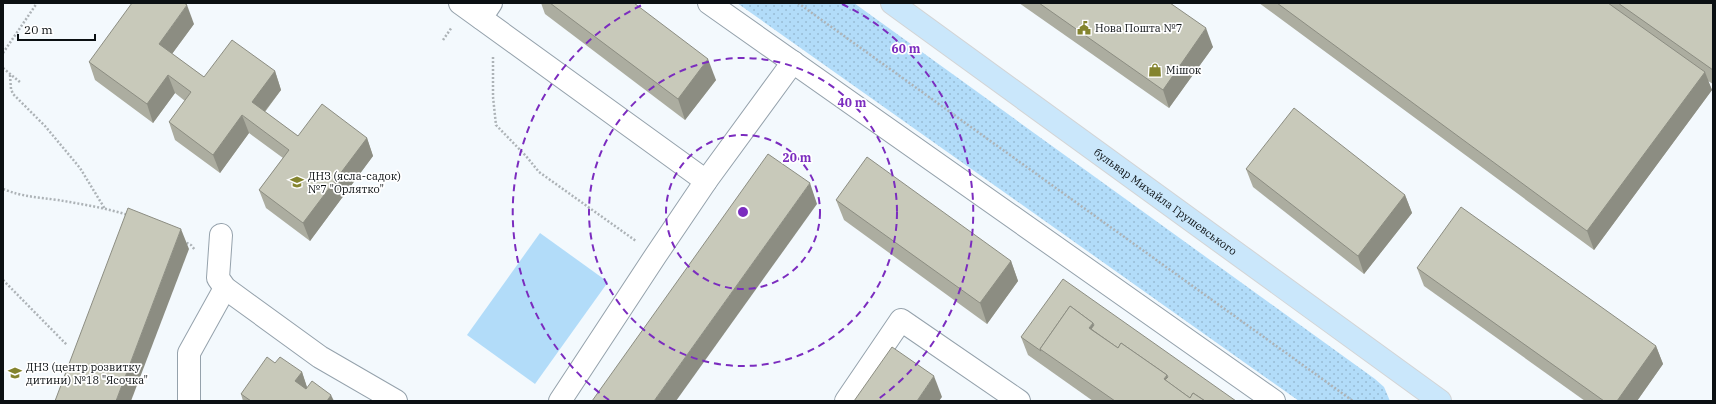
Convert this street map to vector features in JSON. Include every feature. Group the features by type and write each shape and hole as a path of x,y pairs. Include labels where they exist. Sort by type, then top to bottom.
{"main road":[{"name":"бульвар Михайла Грушевського","path":"892,3 1436,400"}],"lane":[{"path":"460,3 488,16 706,181"},
{"path":"710,3 1274,401"},
{"path":"560,401 706,181 793,62"},
{"path":"189,401 189,353 222,283 221,236"},
{"path":"222,283 320,357 396,401"},
{"path":"846,401 901,320 1019,401"}],"path":[{"path":"3,53 37,3"},
{"path":"798,3 1353,401"},
{"path":"488,16 496,125 526,156 539,172 656,255"},
{"path":"3,68 21,83"},
{"path":"10,75 13,94 45,126 80,168 105,209"},
{"path":"3,189 18,195 57,200 105,209 129,216"},
{"path":"179,238 191,245 222,283"},
{"path":"3,280 67,345"}],"shaded area":[{"path":"737,3 854,3 1375,379 1384,387 1390,401 1299,401"},
{"path":"540,233 608,282 535,384 467,335"}],"building":[{"path":"132,3 184,3 187,5 159,44 204,77 232,40 275,71 252,102 298,136 322,104 367,138 303,223 259,190 289,150 242,115 213,155 169,122 191,92 168,75 147,104 89,62"},
{"path":"550,3 634,3 708,59 678,99"},
{"path":"1039,3 1170,3 1206,28 1163,90"},
{"path":"1277,3 1608,3 1705,72 1587,231"},
{"path":"1618,3 1713,3 1713,70"},
{"path":"1294,108 1405,195 1358,256 1246,169"},
{"path":"768,154 810,183 654,401 592,401"},
{"path":"867,157 1011,261 980,303 836,200"},
{"path":"1461,207 1656,346 1617,401 1604,401 1417,268"},
{"path":"128,208 181,229 116,401 55,401"},
{"path":"1063,279 1236,401 1205,401 1193,393 1190,398 1165,380 1168,377 1167,375 1121,343 1118,348 1091,329 1094,325 1093,323 1070,306 1040,349 1041,351 1021,337"},
{"path":"1070,306 1093,323 1089,328 1118,348 1121,343 1167,375 1164,379 1190,398 1193,393 1205,401 1115,401 1040,349"},
{"path":"892,347 934,376 917,401 854,401"},
{"path":"267,357 275,363 280,357 302,372 295,381 306,389 312,381 331,395 327,401 251,401 241,394"}],"place":[{"name":"Нова Пошта №7","path":"1084,28"},
{"name":"Мішок","path":"1155,70"},
{"name":"ДНЗ (ясла-садок) №7 \"Орлятко\"","path":"297,182"},
{"name":"ДНЗ (центр розвитку дитини) №18 \"Ясочка\"","path":"15,373"}]}
